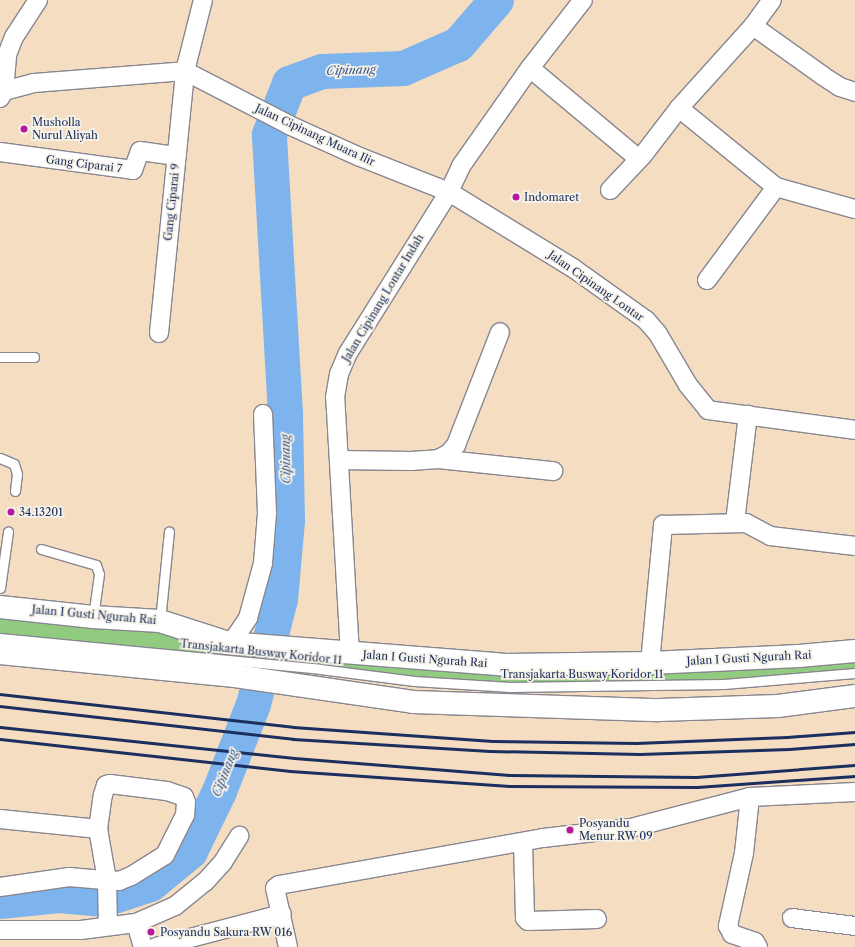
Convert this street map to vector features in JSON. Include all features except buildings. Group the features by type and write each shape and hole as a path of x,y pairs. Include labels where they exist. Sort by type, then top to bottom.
{"main road":[{"name":"Jalan I Gusti Ngurah Rai","path":"0,607 94,617 160,621 228,642 244,661 319,670 350,654 506,665 650,663 799,656 855,651"},
{"name":"Jalan I Gusti Ngurah Rai","path":"0,653 244,661 319,670 413,702 659,710 778,706 855,696"}],"street":[{"path":"38,0 14,36 7,56 2,95 34,83 185,71 203,0"},
{"name":"Jalan Cipinang Lontar Indah","path":"350,654 335,397 339,374 348,353 449,192 461,166 530,68 583,0"},
{"path":"610,190 639,159 679,108 753,26 772,0"},
{"path":"753,26 829,80 855,92"},
{"path":"530,68 639,159"},
{"name":"Jalan Cipinang Muara Ilir","path":"185,71 289,125 360,157 449,192"},
{"name":"Gang Ciparai 9","path":"159,333 185,71"},
{"path":"679,108 776,187 855,209"},
{"name":"Gang Ciparai 7","path":"0,152 133,170 140,151 177,156"},
{"path":"707,280 776,187"},
{"name":"Jalan Cipinang Lontar","path":"449,192 573,268 646,320 658,334 688,385 708,410 855,430"},
{"path":"438,459 448,454 456,445 500,332"},
{"path":"228,642 236,636 248,618 263,563 267,513 263,414"},
{"path":"735,522 748,415"},
{"path":"339,460 438,459 553,471"},
{"path":"650,663 663,525 735,522 751,524 770,536 855,546"},
{"path":"0,887 69,877 106,882 119,881 131,876 165,855 185,814 186,802 184,796 167,791 106,784 98,830 106,882 108,918"},
{"path":"288,947 282,914 275,888 279,885 522,842 631,828 750,798 855,792"},
{"path":"750,798 744,853 728,926 732,934 755,942 758,947"},
{"path":"0,819 98,830"},
{"path":"0,930 81,930 108,918 136,923 175,906 205,882 223,862 240,836"},
{"path":"522,842 524,914 527,920 597,919"},
{"path":"156,947 282,914"},
{"path":"792,918 855,926"},
{"path":"136,923 143,947"}],"lane":[{"path":"0,357 34,357"},
{"path":"0,458 14,464 17,474 15,491"},
{"path":"160,621 169,531"},
{"path":"0,588 5,538"},
{"path":"41,549 96,565 99,574 94,617"},
{"name":"Transjakarta Busway Koridor 11","path":"0,638 244,661"},
{"name":"Transjakarta Busway Koridor 11","path":"319,670 414,681 510,688 724,684 855,673"}],"green space":[{"path":"0,607 228,643 506,665 855,651 855,673 724,684 510,687 0,638"}],"waterway":[{"name":"Cipinang","path":"0,901 58,895 104,899 150,884 190,851 219,791 253,704 280,599 287,520 285,414 269,134 289,83 322,71 403,68 458,44 496,0"}],"railway":[{"path":"0,694 293,727 493,741 636,743 787,737 855,732"},
{"path":"0,706 293,739 490,751 640,754 789,749 855,744"},
{"path":"0,727 294,758 509,775 696,777 855,765"},
{"path":"0,739 290,771 509,786 697,787 855,776"}],"place":[{"name":"Musholla Nurul Aliyah","path":"24,129"},
{"name":"Indomaret","path":"516,197"},
{"name":"34.13201","path":"11,512"},
{"name":"Posyandu Menur RW 09","path":"570,830"},
{"name":"Posyandu Sakura RW 016","path":"151,932"}]}
